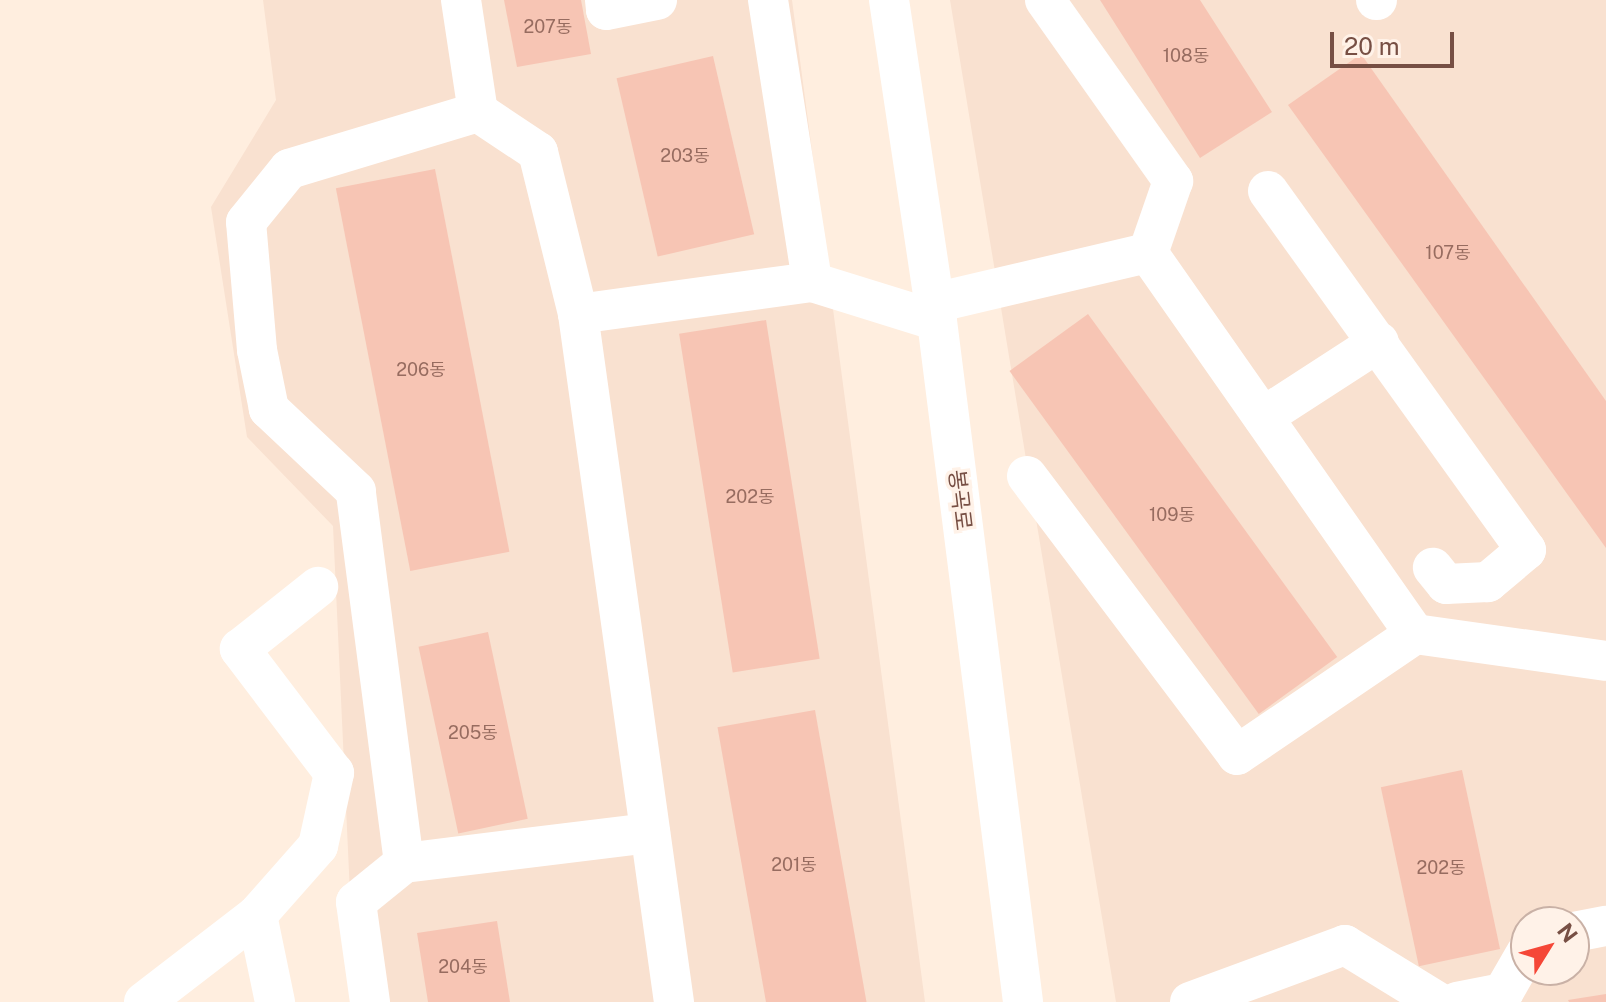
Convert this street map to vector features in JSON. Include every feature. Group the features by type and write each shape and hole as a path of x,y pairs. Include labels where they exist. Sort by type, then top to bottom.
{"street":[{"path":"461,0 478,112 538,152 578,314 674,1002"},
{"path":"605,0 606,10 657,0"},
{"path":"768,0 812,282"},
{"name":"봉곡로","path":"889,0 936,312 1023,1002"},
{"path":"1045,0 1173,181 1148,253"},
{"path":"404,863 356,491 269,409 257,350 246,222 289,169 478,112"},
{"path":"1268,191 1526,550 1488,582 1446,584 1433,568"},
{"path":"578,314 812,282 936,312 1148,253"},
{"path":"1148,253 1415,634"},
{"path":"1263,417 1379,342"},
{"path":"1027,476 1237,755 1415,634 1606,661"},
{"path":"144,1002 257,915 318,846 334,773 240,649 318,587"},
{"path":"370,1002 356,902 404,863 650,833"},
{"path":"257,915 275,1002"},
{"path":"1190,1002 1345,945 1438,1002"},
{"path":"1457,1002 1503,993 1510,981"}],"shaded area":[{"path":"263,0 792,0 925,1002 355,1002 333,526 247,437 211,207 276,100"},
{"path":"950,0 1606,0 1606,1002 1116,1002"}],"building":[{"path":"504,0 581,0 591,54 517,67"},
{"path":"1100,0 1200,0 1272,112 1200,158"},
{"path":"1361,54 1606,401 1606,548 1288,105"},
{"path":"713,56 754,234 658,257 617,78"},
{"path":"435,169 509,552 410,571 336,188"},
{"path":"1088,314 1337,657 1259,714 1010,371"},
{"path":"766,320 820,659 733,673 679,334"},
{"path":"488,632 528,819 458,834 419,647"},
{"path":"815,710 866,1002 766,1002 718,727"},
{"path":"1462,770 1500,949 1419,966 1381,787"},
{"path":"497,921 510,1002 428,1002 417,933"},
{"path":"1606,994 1606,1002 1568,1000"}]}
